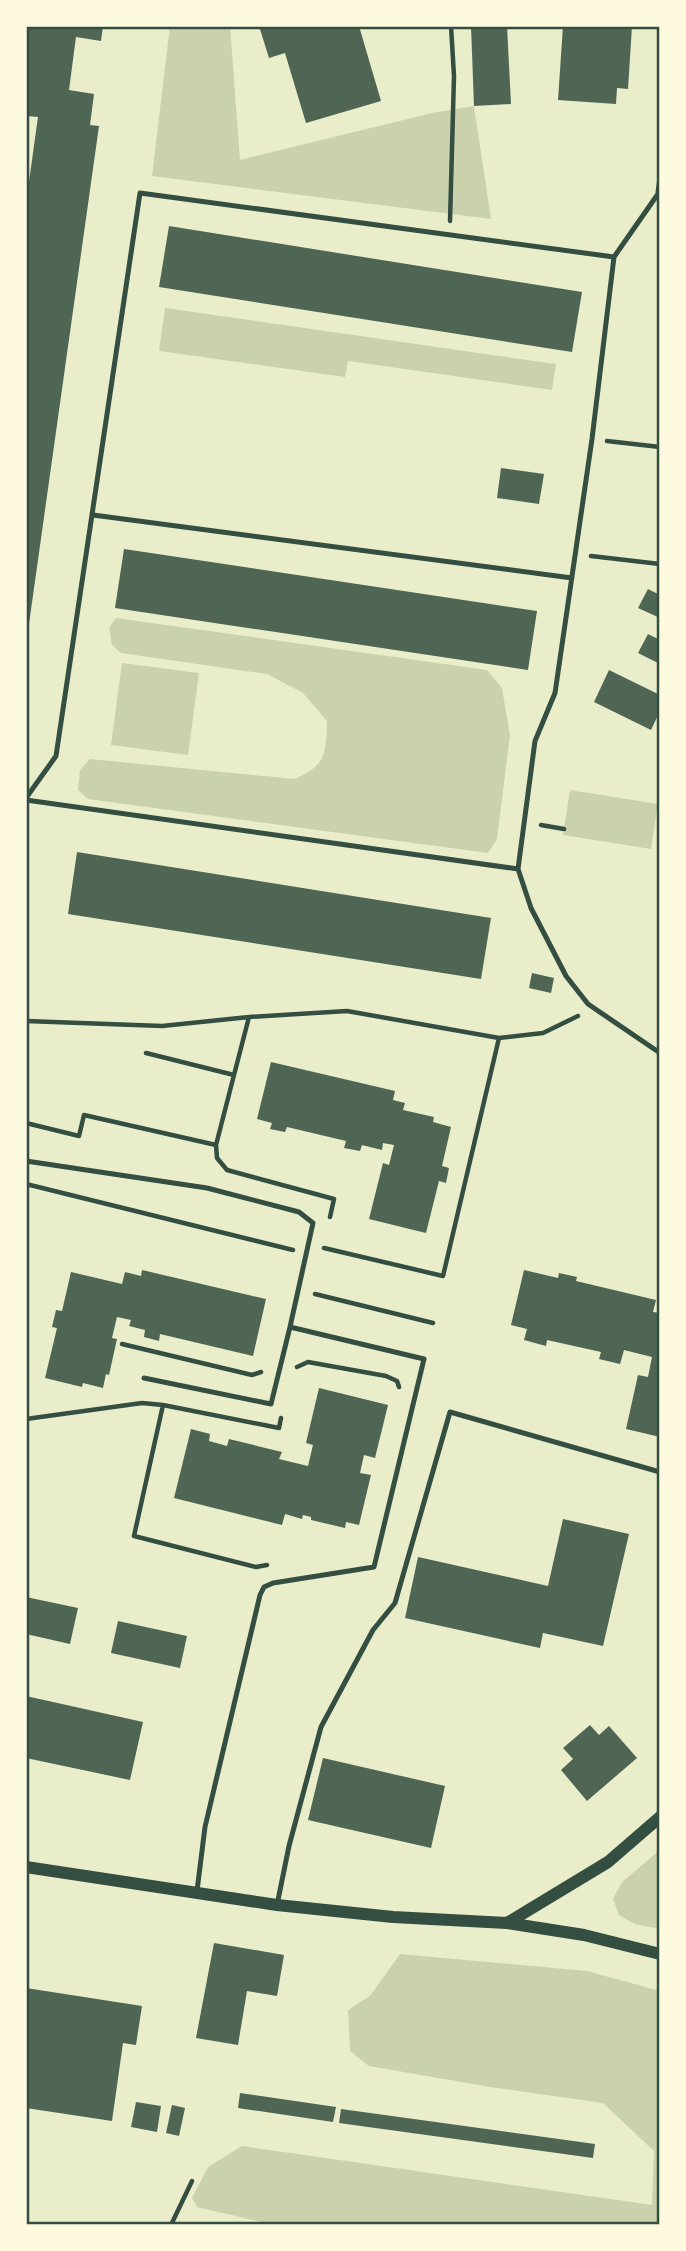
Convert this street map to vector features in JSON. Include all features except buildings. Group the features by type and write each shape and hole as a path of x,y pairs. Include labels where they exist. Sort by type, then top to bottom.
{"street":[{"path":"507,1923 608,1862 660,1817"},
{"path":"26,1867 277,1905 393,1917 507,1923 584,1935 660,1954"}],"lane":[{"path":"660,178 659,192 614,257 592,439 555,693 535,741 518,869 531,908 566,976 588,1004 660,1053"},
{"path":"518,869 26,799 57,756 140,193 614,257"},
{"path":"93,515 572,578"},
{"path":"26,1161 207,1188 299,1212 313,1223 271,1404 144,1378"},
{"path":"197,1894 205,1827 260,1595 264,1587 273,1583 374,1567 424,1359 290,1327"},
{"path":"277,1905 289,1846 321,1727 373,1630 395,1603 450,1412 660,1472"}],"path":[{"path":"449,236 454,76 451,26"},
{"path":"592,439 660,447"},
{"path":"576,554 660,564"},
{"path":"26,1021 162,1026 347,1011 499,1038 543,1033 595,1008"},
{"path":"234,1075 248,1017"},
{"path":"323,1248 443,1276 499,1038"},
{"path":"26,1122 79,1136 84,1115 216,1145"},
{"path":"26,1184 293,1250 290,1263"},
{"path":"122,1344 252,1375 262,1372 265,1365"},
{"path":"296,1367 308,1362 386,1376 397,1381 400,1391"},
{"path":"26,1419 142,1403 279,1429 281,1416"},
{"path":"163,1405 134,1536 256,1567 269,1565"},
{"path":"171,2225 192,2181"}],"green space":[{"path":"170,26 230,26 240,160 432,113 474,106 491,219 152,176"},
{"path":"165,308 556,364 552,390 348,361 345,377 159,351"},
{"path":"116,618 487,670 502,688 510,735 497,839 488,853 88,799 78,790 80,770 90,759 294,779 313,769 325,750 327,721 303,693 267,674 121,653 112,645 109,628"},
{"path":"122,663 199,673 188,755 111,745"},
{"path":"570,790 658,804 651,849 563,835"},
{"path":"660,1850 660,1929 635,1924 619,1915 613,1899 622,1882"},
{"path":"400,1954 587,1971 660,1991 660,2225 274,2225 197,2207 192,2198 208,2167 242,2146 652,2205 654,2151 603,2103 369,2066 350,2051 348,2010 370,1996"}]}
